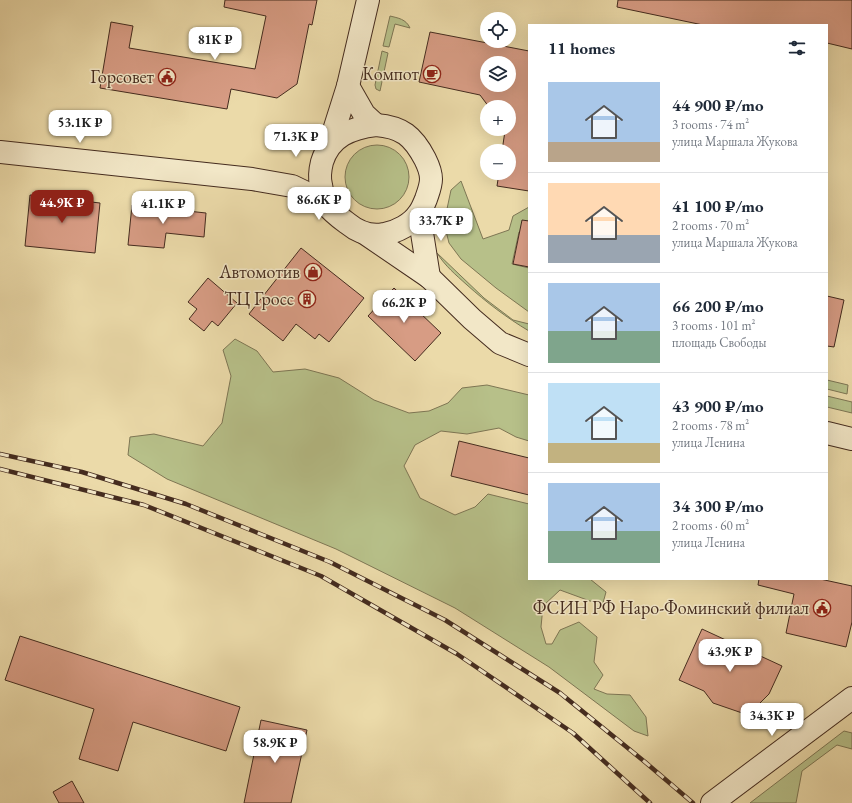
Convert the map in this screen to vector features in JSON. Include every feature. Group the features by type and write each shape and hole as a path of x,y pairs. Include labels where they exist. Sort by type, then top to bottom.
{"main road":[{"path":"325,202 319,178 320,170 348,86 368,0"},
{"path":"348,86 364,114 376,125"},
{"path":"292,186 341,136 352,130 363,126 376,125 387,126 399,130 418,146 429,167 431,179 429,192 419,214 400,229 383,234 366,234"},
{"path":"0,152 252,179 292,186 325,202 339,217 352,227 366,234 429,277 472,319 500,343 528,355"},
{"path":"419,214 429,277"},
{"path":"828,433 852,439"},
{"path":"712,803 852,698"}],"green space":[{"path":"390,16 404,21 410,28 395,24 389,47 383,46"},
{"path":"382,51 388,53 380,91 376,89 375,85"},
{"path":"371,145 383,145 400,154 407,165 409,177 407,189 400,200 383,209 371,209 359,204 350,195 345,183 345,171 350,159 359,150"},
{"path":"461,181 483,239 509,230 513,216 528,208 528,234 519,232 512,264 528,268 528,311 496,288 461,259 449,243 444,223 451,190"},
{"path":"437,253 484,298 513,320 528,324 528,330 489,304 444,262"},
{"path":"235,339 257,351 273,372 305,369 339,378 374,400 409,413 429,411 448,403 462,388 487,385 528,395 528,441 516,437 499,428 467,434 441,431 415,445 404,466 420,498 455,515 475,507 488,494 528,504 528,580 591,580 606,592 603,603 590,601 560,590 543,606 541,627 546,644 552,644 560,630 579,622 597,637 594,662 603,675 594,689 607,694 630,695 646,717 648,736 634,731 549,667 455,608 336,549 167,479 128,455 130,437 154,434 203,446 222,423 231,376 223,350"},
{"path":"828,380 848,385 847,394 828,389"},
{"path":"828,396 852,402 852,413 828,407"},
{"path":"844,731 852,733 852,749 837,745 802,771 796,803 750,803"}],"building":[{"path":"225,0 317,0 312,25 309,24 297,84 277,98 231,89 227,109 100,88 111,22 133,26 129,48 255,69 266,16 224,7"},
{"path":"618,0 852,0 852,49 828,43 828,24 698,24 617,7"},
{"path":"430,32 480,42 480,48 513,48 528,51 528,191 497,186 498,180 516,180 516,144 503,144 504,136 516,136 516,100 484,100 480,95 419,82"},
{"path":"30,195 100,203 95,253 25,246"},
{"path":"132,205 206,213 204,237 166,233 164,248 128,245"},
{"path":"522,220 528,221 528,267 513,264"},
{"name":"ТЦ Гросс","path":"301,248 364,298 329,342 319,334 315,339 296,324 283,341 249,314"},
{"path":"208,278 237,303 218,326 212,321 204,331 189,319 197,309 188,302"},
{"path":"394,288 441,333 415,361 368,316"},
{"path":"828,296 844,300 834,347 828,346"},
{"path":"459,441 528,458 528,495 451,476"},
{"name":"ФСИН РФ Наро-Фоминский филиал","path":"759,580 825,580 852,586 852,622 846,647 786,633 794,594 758,585"},
{"path":"702,629 782,666 769,694 748,715 713,703 704,691 679,680"},
{"path":"20,636 240,707 226,751 133,722 118,771 79,759 94,709 5,680"},
{"path":"261,720 307,730 291,803 244,803"},
{"path":"72,781 84,803 59,803 53,792"}],"railway":[{"path":"0,454 82,472 186,504 330,562 445,620 560,693 693,803"},
{"path":"0,469 144,505 321,576 457,654 573,733 650,803"}],"place":[{"name":"Компот","path":"432,74"},
{"name":"Горсовет","path":"167,77"},
{"name":"Автомотив","path":"313,272"},
{"name":"ТЦ Гросс","path":"307,299"},
{"name":"ФСИН РФ Наро-Фоминский филиал","path":"822,608"}]}
